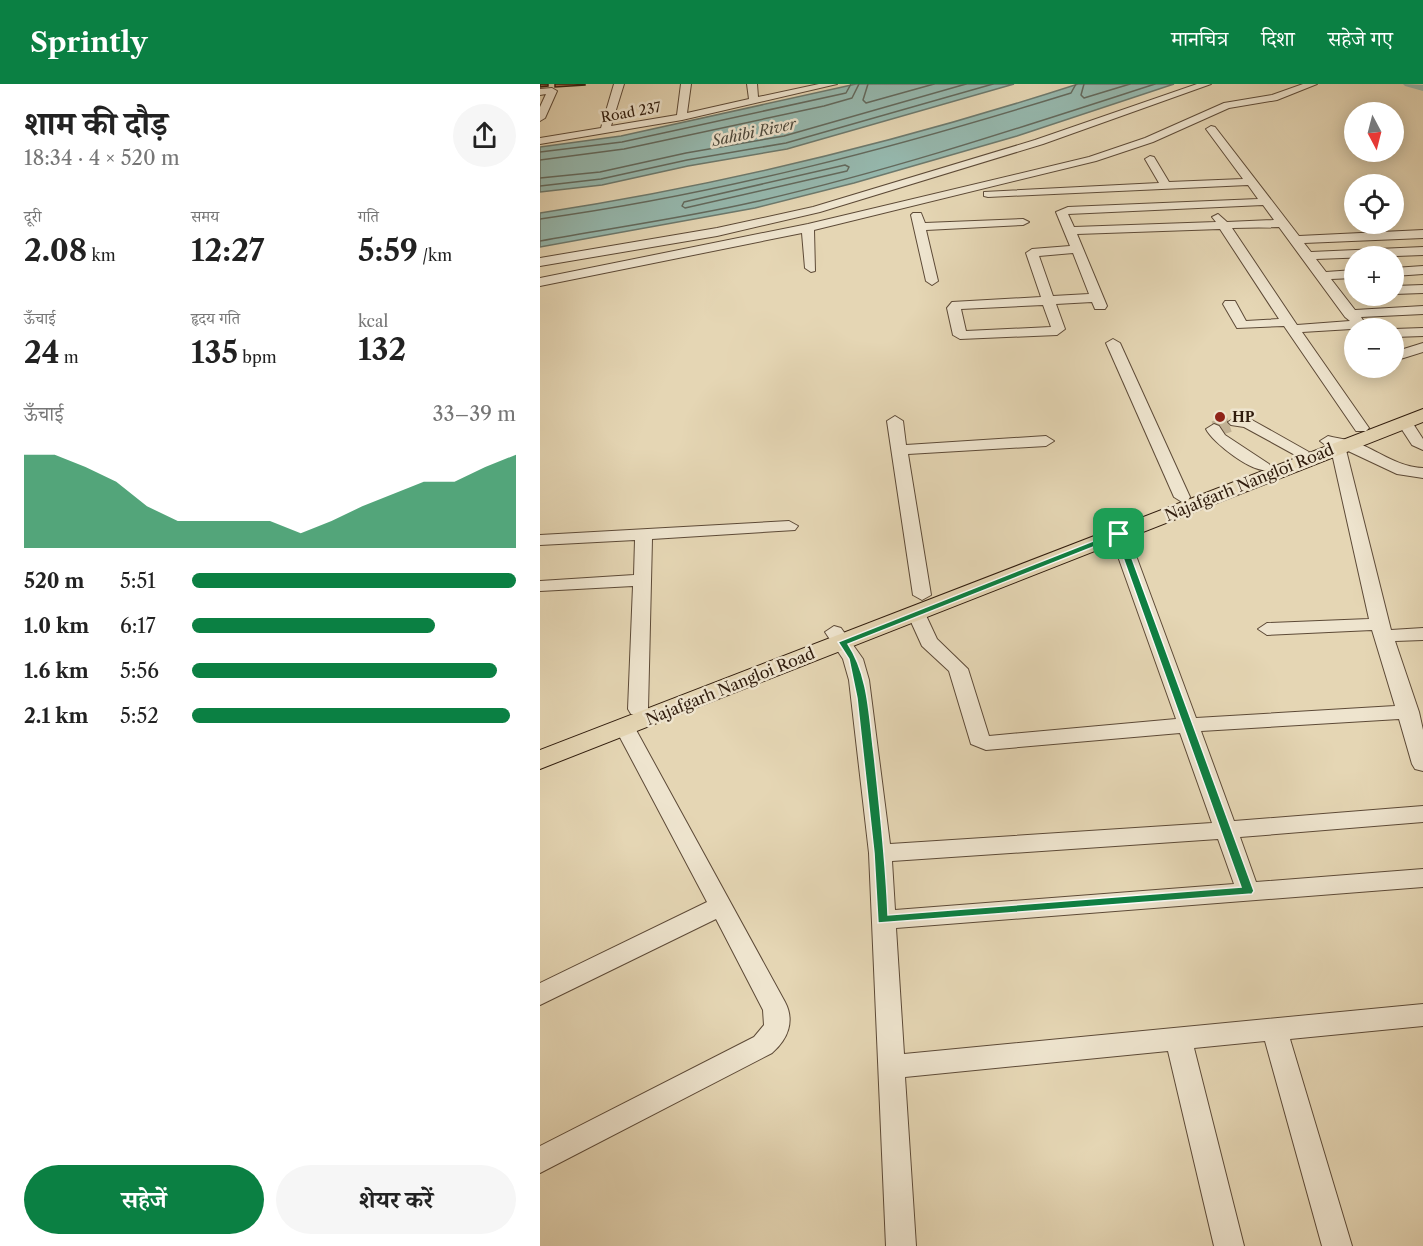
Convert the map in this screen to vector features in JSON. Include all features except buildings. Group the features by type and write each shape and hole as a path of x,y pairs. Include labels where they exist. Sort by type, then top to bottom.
{"main road":[{"path":"919,604 1182,497 1301,452 1343,440 1423,405"},
{"name":"Najafgarh Nangloi Road","path":"540,760 631,718 919,604 1119,534 1343,440 1414,419"},
{"path":"540,745 631,718"}],"street":[{"path":"605,130 619,84"},
{"path":"682,117 686,84"},
{"path":"752,84 753,102"},
{"name":"Road 237","path":"540,141 682,117 832,84"},
{"path":"540,262 717,232 816,210 1018,149 1161,102 1206,84"},
{"path":"541,284 808,228 1062,166 1134,146 1227,105 1274,98 1312,84"},
{"path":"540,92 553,88"},
{"path":"540,118 553,88"},
{"path":"1212,129 1252,182 1264,202 1296,240 1354,318"},
{"path":"1150,159 1166,186"},
{"path":"1062,166 1073,190"},
{"path":"944,195 1252,182"},
{"path":"1079,249 1032,253 1046,300 1057,331 962,336 954,306 957,305 1046,300 1099,302 1079,249 1072,231 1062,212 1264,202"},
{"path":"915,203 932,281"},
{"path":"1209,205 1290,326 1343,440 1382,630 1409,712 1423,764"},
{"path":"920,227 1023,222"},
{"path":"1072,231 1282,223"},
{"path":"808,228 811,268"},
{"path":"1404,232 1423,234"},
{"path":"1296,240 1365,234"},
{"path":"1403,234 1422,252"},
{"path":"1308,256 1422,252"},
{"path":"1404,271 1423,270"},
{"path":"1322,276 1344,275"},
{"path":"1404,290 1423,289"},
{"path":"1333,293 1344,292"},
{"path":"1230,304 1242,325 1290,326 1344,323"},
{"path":"1379,318 1423,310"},
{"path":"1404,333 1423,332"},
{"path":"1113,343 1182,497"},
{"path":"1404,354 1423,347"},
{"path":"1414,419 1417,442 1423,446"},
{"path":"895,422 919,604 929,642 958,669 976,733 981,741 992,743 1188,725 1409,712"},
{"path":"1236,422 1247,423 1301,452"},
{"path":"1214,429 1218,438 1263,467"},
{"path":"1343,440 1398,470 1423,473"},
{"path":"899,450 1046,441"},
{"path":"540,540 789,526"},
{"path":"1119,534 1228,830 1248,891"},
{"path":"540,1160 763,1045 772,1037 778,1023 776,1009 721,906 631,718 643,580 644,535"},
{"path":"540,586 643,580"},
{"path":"1267,629 1382,630 1423,634"},
{"path":"838,637 853,659 859,680 880,853 901,1246"},
{"path":"880,853 1228,830 1423,814"},
{"path":"883,920 1423,878"},
{"path":"540,995 721,906"},
{"path":"892,1067 1423,1015"},
{"path":"1274,1029 1337,1246"},
{"path":"1179,1040 1229,1246"}],"water":[{"name":"Sahibi River","path":"856,84 1014,84 787,149 688,166 602,185 540,192 540,147 621,136"},
{"path":"1078,84 1174,84 1017,136 854,183 755,208 540,247 540,213 677,189 812,159 945,124"}],"waterway":[{"path":"1408,84 1423,88"}],"tunnel":[{"path":"1214,429 1236,422"}],"place":[{"name":"HP","path":"1220,417"}],"route":[{"path":"1119,534 1228,830 1248,891 883,920 880,853 862,698 853,659 843,642 1119,534"}]}
